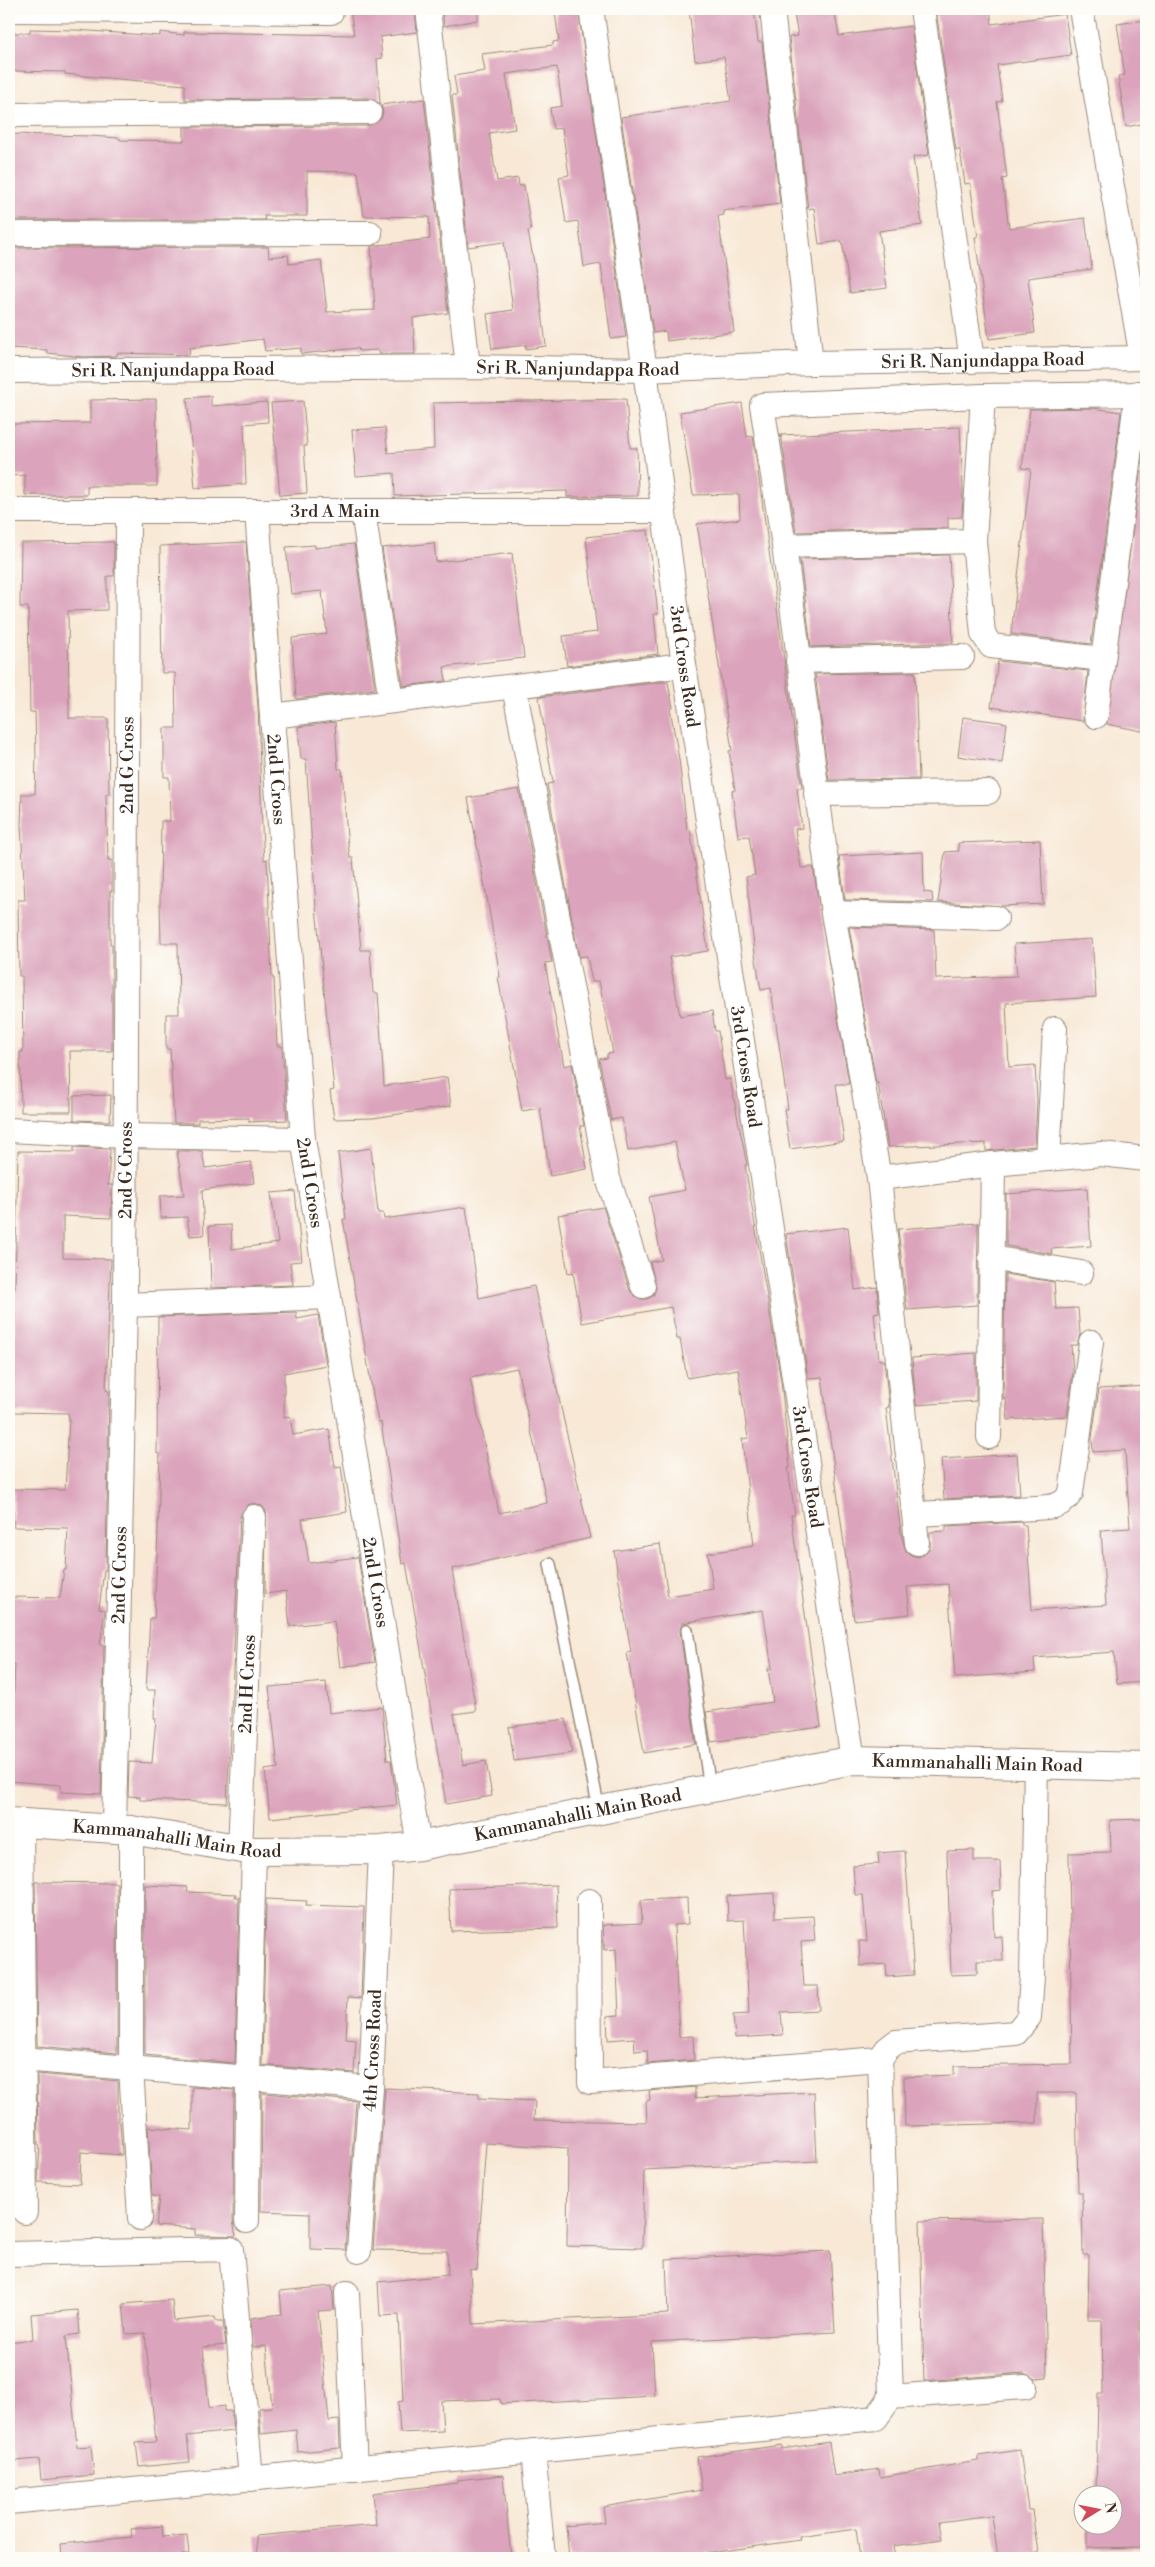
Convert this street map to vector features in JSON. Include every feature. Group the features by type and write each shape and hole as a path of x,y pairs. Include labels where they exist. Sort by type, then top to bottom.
{"main road":[{"name":"Kammanahalli Main Road","path":"15,1822 123,1830 247,1850 381,1850 419,1846 852,1760 1146,1767"}],"street":[{"path":"428,9 468,367"},
{"name":"3rd Cross Road","path":"592,9 645,370 662,511 684,665 852,1760"},
{"path":"772,9 811,363"},
{"path":"922,9 972,361"},
{"path":"1081,9 1144,358"},
{"path":"9,10 331,12"},
{"path":"9,115 369,112"},
{"path":"9,234 370,233"},
{"name":"Sri R. Nanjundappa Road","path":"9,371 468,367 645,370 811,363 1144,358"},
{"path":"917,1543 916,1514 879,1178 833,913 784,546 762,405 983,396 1142,393 1102,659 1096,716"},
{"path":"983,396 974,541 983,634 991,646 1102,659"},
{"name":"3rd A Main","path":"9,511 662,511"},
{"path":"364,511 391,701"},
{"name":"2nd G Cross","path":"128,512 123,1830 131,2067 140,2218"},
{"name":"2nd I Cross","path":"257,512 303,1139 419,1846"},
{"path":"784,546 974,541"},
{"path":"798,662 962,657"},
{"path":"272,716 684,665"},
{"path":"514,687 607,1175 643,1286"},
{"path":"816,794 988,792"},
{"path":"833,913 996,918"},
{"path":"1048,1159 1055,1029"},
{"path":"9,1130 125,1136 303,1139"},
{"path":"879,1178 993,1164 1101,1154 1146,1159"},
{"path":"989,1437 993,1164"},
{"path":"991,1258 1081,1273"},
{"path":"125,1305 329,1297"},
{"path":"916,1514 1054,1507 1065,1502 1071,1493 1092,1342"},
{"name":"2nd H Cross","path":"247,2221 247,1850 254,1517"},
{"path":"9,2502 876,2418 885,2408 891,2396 880,2059 887,2049 896,2042 1016,2033 1029,2016 1032,1968 1036,1763"},
{"path":"15,1822 25,2212"},
{"name":"4th Cross Road","path":"359,2251 371,2088 381,1850"},
{"path":"589,1901 590,2082 880,2059"},
{"path":"22,2059 371,2088"},
{"path":"9,2254 231,2249 251,2479"},
{"path":"347,2293 354,2469"},
{"path":"891,2396 1025,2387"},
{"path":"533,2451 543,2558"}],"lane":[{"path":"550,1564 600,1810"},
{"path":"687,1630 710,1789"}],"building":[{"path":"350,9 415,9 417,32 380,37 382,58 377,59 380,104 369,98 185,100 185,85 65,74 65,72 9,71 9,33 30,33 30,29 160,36 160,32 184,35 184,32 354,35"},
{"path":"442,9 478,9 478,20 444,26"},
{"path":"578,9 626,337 611,339 601,264 584,267 578,221 566,223 559,177 569,175 562,128 553,129 550,108 562,106 557,67 506,74 515,129 489,133 497,181 518,178 519,186 524,185 531,230 528,231 540,295 546,346 526,349 526,345 492,349 487,314 513,310 504,242 468,247 452,95 457,95 454,76 485,71 482,54 553,45 553,42 559,41 555,12"},
{"path":"689,9 754,9 758,42 762,42 780,204 723,211 724,215 718,216 734,332 667,341 666,331 653,333 621,117 731,101 724,57 695,61"},
{"path":"793,9 834,9 839,36 911,26 929,155 913,157 922,225 879,231 887,288 850,293 842,241 819,244 814,208 808,209 807,200 789,37 798,36"},
{"path":"936,9 990,9 992,24 1065,14 1071,55 997,65 1002,101 997,102 1007,178 1002,179 1009,228 1085,218 1092,269 1028,278 1035,333 989,339 975,237 978,237 970,183 965,184 960,150 956,150"},
{"path":"1146,20 1146,123 1126,127 1118,76 1125,75 1117,24"},
{"path":"424,99 448,313 413,318 415,354 379,354 379,350 359,351 358,348 301,354 301,348 265,351 263,339 190,348 189,355 117,353 117,356 84,357 47,353 47,350 9,348 9,248 268,247 269,257 288,255 289,264 321,260 327,312 375,310 371,246 430,239 429,217 364,216 358,172 307,171 307,216 264,216 265,220 9,220 9,134 90,136 120,138 120,140 184,141 184,127 369,126 381,119 383,112 381,105"},
{"path":"211,396 211,406 267,402 268,422 244,424 246,484 195,488 187,398"},
{"path":"156,399 157,486 87,486 87,495 25,495 25,475 9,476 9,424 90,423 90,400"},
{"path":"626,399 630,448 637,448 638,496 567,497 567,491 395,496 394,473 356,476 352,430 385,428 388,453 434,449 433,403"},
{"path":"303,401 307,446 304,446 307,493 280,495 271,403"},
{"path":"742,403 747,437 753,436 802,788 797,788 802,828 795,829 801,868 813,867 849,1084 836,1084 844,1141 790,1149 784,1109 788,1109 771,988 761,990 755,954 746,877 755,875 749,836 738,837 732,791 735,790 729,751 732,750 697,524 740,519 739,494 693,495 680,412"},
{"path":"1093,408 1121,412 1091,644 1011,634 1031,469 1022,468 1030,409"},
{"path":"960,427 963,491 962,517 948,518 948,528 796,532 781,435"},
{"path":"1146,429 1146,732 1107,724"},
{"path":"648,530 658,614 654,614 658,654 567,666 563,636 597,632 586,537"},
{"path":"114,542 114,576 107,576 107,610 68,611 69,718 108,718 109,794 106,794 108,860 112,860 110,944 112,944 112,1051 70,1051 71,1112 21,1112 20,1052 23,1052 22,976 19,976 18,900 25,900 21,825 22,794 35,794 36,756 35,712 30,712 28,607 20,607 21,543"},
{"path":"246,542 258,706 262,828 264,860 267,859 272,978 274,978 277,1046 282,1046 287,1120 249,1122 249,1118 198,1119 198,1123 174,1123 170,1049 166,1049 166,1014 179,1014 178,943 161,943 160,903 161,821 170,821 169,777 164,777 164,728 176,728 175,673 162,673 160,546"},
{"path":"434,543 436,562 512,553 524,658 444,667 446,681 403,686 382,548"},
{"path":"354,544 375,689 296,699 292,638 327,634 322,591 291,594 286,547 315,545 315,548"},
{"path":"949,555 953,643 811,647 800,559"},
{"path":"998,661 1088,671 1083,721 991,707"},
{"path":"915,672 919,779 829,780 815,674"},
{"path":"668,682 673,708 670,708 679,759 687,830 690,829 708,951 669,957 680,1016 712,1011 715,1031 718,1031 725,1080 730,1079 747,1165 745,1165 781,1381 790,1468 788,1468 795,1515 791,1515 821,1727 711,1742 706,1712 773,1702 768,1669 772,1668 763,1610 682,1623 680,1631 696,1744 644,1753 627,1653 631,1652 614,1551 660,1544 668,1596 713,1589 708,1553 754,1546 742,1439 748,1438 738,1369 687,1378 680,1339 677,1339 671,1307 582,1323 573,1272 568,1273 558,1215 603,1207 630,1291 640,1299 647,1299 653,1296 656,1288 650,1262 662,1260 649,1197 685,1190 675,1142 628,1151 622,1118 611,1120 599,1059 607,1058 607,1054 613,1053 599,981 592,982 587,956 579,957 547,784 553,783 539,697"},
{"path":"963,717 1007,723 1002,763 958,756"},
{"path":"335,722 338,769 342,769 347,837 350,858 353,858 361,950 370,950 373,993 378,993 384,1086 447,1077 451,1106 373,1118 334,1119 330,1091 334,1090 316,907 306,759 301,759 298,727"},
{"path":"519,789 552,962 545,963 564,1066 572,1064 584,1126 580,1126 587,1169 550,1176 540,1108 522,1111 498,977 500,977 488,903 468,798"},
{"path":"1040,840 1043,904 1001,906 938,902 945,852 959,851 958,843"},
{"path":"923,852 924,892 932,893 933,902 845,900 839,856"},
{"path":"849,927 934,930 936,979 1017,976 1014,944 1092,939 1096,997 1006,1003 1009,1067 1035,1065 1037,1100 1035,1146 986,1151 986,1143 888,1147"},
{"path":"111,1095 110,1121 74,1120 74,1096"},
{"path":"74,1147 110,1149 108,1185 112,1185 111,1218 63,1216 63,1258 111,1259 106,1390 109,1391 106,1570 104,1570 99,1609 105,1610 100,1645 104,1645 101,1794 61,1792 61,1785 9,1781 15,1664 9,1664 11,1597 60,1598 64,1570 66,1570 68,1528 13,1527 14,1489 65,1490 69,1418 68,1413 13,1412 15,1313 13,1313 13,1289 15,1289 18,1151 74,1152"},
{"path":"371,1148 378,1213 383,1213 384,1219 466,1207 479,1298 534,1286 590,1538 452,1569 476,1711 454,1714 463,1765 486,1761 492,1796 446,1804 406,1563 402,1564 381,1422 378,1422 343,1219 346,1219 338,1153","holes":["517,1368 547,1503 499,1513 470,1378"]},
{"path":"177,1151 202,1151 205,1168 251,1162 254,1183 202,1190 204,1235 190,1236 187,1217 161,1218 160,1196 184,1195"},
{"path":"1087,1188 1091,1246 1051,1249 1052,1254 1006,1246 1006,1194"},
{"path":"295,1191 302,1261 290,1262 293,1285 211,1288 209,1226 231,1225 232,1249 278,1243 271,1193"},
{"path":"978,1223 977,1305 907,1310 898,1229"},
{"path":"848,1227 855,1290 877,1287 879,1312 874,1313 879,1360 884,1360 889,1407 886,1408 901,1534 906,1551 911,1555 918,1557 925,1554 930,1548 930,1532 946,1531 946,1526 1022,1522 1022,1525 1026,1525 1032,1610 1106,1605 1101,1530 1130,1528 1125,1450 1093,1452 1092,1438 1099,1389 1146,1386 1146,1682 1117,1684 1114,1652 1034,1658 1035,1672 955,1678 948,1584 907,1587 910,1614 854,1620 822,1377 808,1378 786,1234"},
{"path":"1005,1274 1054,1282 1056,1309 1078,1308 1080,1334 1077,1345 1071,1345 1073,1372 1067,1416 1008,1420 1006,1399 1003,1399"},
{"path":"296,1312 297,1319 318,1315 326,1365 284,1373 284,1417 290,1416 293,1435 329,1429 335,1467 341,1466 347,1512 302,1519 309,1563 358,1557 375,1662 340,1667 334,1621 290,1626 286,1591 265,1594 266,1511 262,1506 255,1503 247,1505 240,1516 227,1803 140,1800 140,1797 128,1796 129,1762 152,1763 156,1718 154,1718 155,1690 146,1690 150,1618 154,1618 158,1532 160,1454 157,1454 158,1317"},
{"path":"976,1353 976,1401 916,1405 912,1358"},
{"path":"1017,1454 1020,1495 944,1499 941,1459"},
{"path":"326,1682 329,1713 382,1707 387,1760 391,1760 397,1805 270,1818 265,1770 278,1768 269,1687"},
{"path":"566,1719 572,1753 514,1761 509,1727"},
{"path":"1146,1819 1146,2321 1140,2321 1141,2395 1146,2396 1146,2547 1087,2548 1087,2534 1122,2534 1122,2484 1096,2484 1098,2394 1103,2394 1102,2320 1088,2320 1089,2255 1083,2255 1082,2192 1078,2192 1076,2093 1037,2093 1037,2123 905,2126 904,2077 954,2075 954,2066 1072,2064 1069,1853 1111,1852 1110,1820"},
{"path":"974,1850 974,1861 1000,1861 1001,1890 992,1891 994,1937 1002,1936 1003,1961 977,1961 977,1974 951,1975 947,1851"},
{"path":"905,1851 914,1975 887,1977 886,1964 860,1966 859,1941 867,1941 863,1895 855,1895 853,1866 879,1864 878,1853"},
{"path":"35,1882 117,1883 117,2053 37,2046"},
{"path":"145,1885 188,1887 187,1892 236,1894 235,1897 239,1897 235,2063 145,2055"},
{"path":"556,1885 558,1928 451,1931 449,1889"},
{"path":"774,1893 775,1918 813,1916 815,1941 801,1942 804,1986 818,1986 819,2010 781,2012 783,2035 735,2038 733,2015 749,2014 744,1920 728,1921 727,1896"},
{"path":"687,1898 688,1924 674,1925 679,2037 693,2036 694,2060 648,2064 647,2050 635,2051 634,2038 608,2040 607,2016 619,2015 616,1949 604,1950 603,1925 642,1923 641,1900"},
{"path":"266,1899 307,1901 306,1905 364,1907 361,1998 348,1997 346,2039 356,2040 354,2073 262,2065"},
{"path":"37,2074 118,2081 118,2121 120,2122 122,2155 81,2152 80,2184 38,2182 40,2145 38,2145"},
{"path":"192,2087 234,2090 233,2221 236,2236 195,2235 195,2229 156,2226 159,2197 152,2196 148,2127 192,2130"},
{"path":"695,2087 695,2098 814,2092 817,2161 644,2170 642,2248 567,2246 568,2148 486,2143 477,2270 470,2269 473,2324 668,2314 666,2259 830,2251 835,2332 652,2342 655,2396 501,2404 500,2399 441,2401 443,2431 400,2433 398,2402 403,2401 399,2315 380,2316 378,2282 448,2275 447,2251 373,2250 385,2088 479,2093 479,2098 535,2101 534,2120 647,2122 646,2101 650,2100 649,2091"},
{"path":"262,2093 356,2101 345,2250 310,2249 310,2213 261,2211"},
{"path":"1043,2219 1047,2378 1036,2379 1024,2373 924,2381 920,2221"},
{"path":"332,2286 334,2310 318,2311 329,2421 339,2420 340,2448 298,2452 296,2430 261,2434 259,2408 272,2407 266,2346 253,2347 251,2318 282,2314 280,2291"},
{"path":"172,2300 174,2321 215,2317 216,2321 223,2321 226,2345 203,2347 209,2408 224,2406 224,2411 231,2411 233,2431 187,2436 190,2462 139,2467 136,2443 156,2442 145,2333 126,2334 123,2304"},
{"path":"78,2310 80,2334 66,2336 77,2447 91,2446 94,2475 41,2480 39,2459 15,2461 9,2403 9,2342 33,2339 31,2314"},
{"path":"829,2442 834,2476 879,2469 880,2477 978,2461 978,2456 1020,2450 1028,2510 1032,2510 1038,2553 998,2558 992,2515 939,2522 942,2539 893,2546 895,2555 873,2558 860,2558 856,2529 799,2537 800,2540 703,2554 703,2558 569,2558 566,2526 605,2522 603,2507 702,2490 697,2457 782,2445 782,2449"},
{"path":"503,2475 511,2558 258,2558 256,2536 376,2525 373,2493 457,2483 457,2480"},
{"path":"162,2526 163,2537 187,2535 189,2555 182,2555 182,2558 62,2558 61,2544 132,2537 131,2529"}]}
